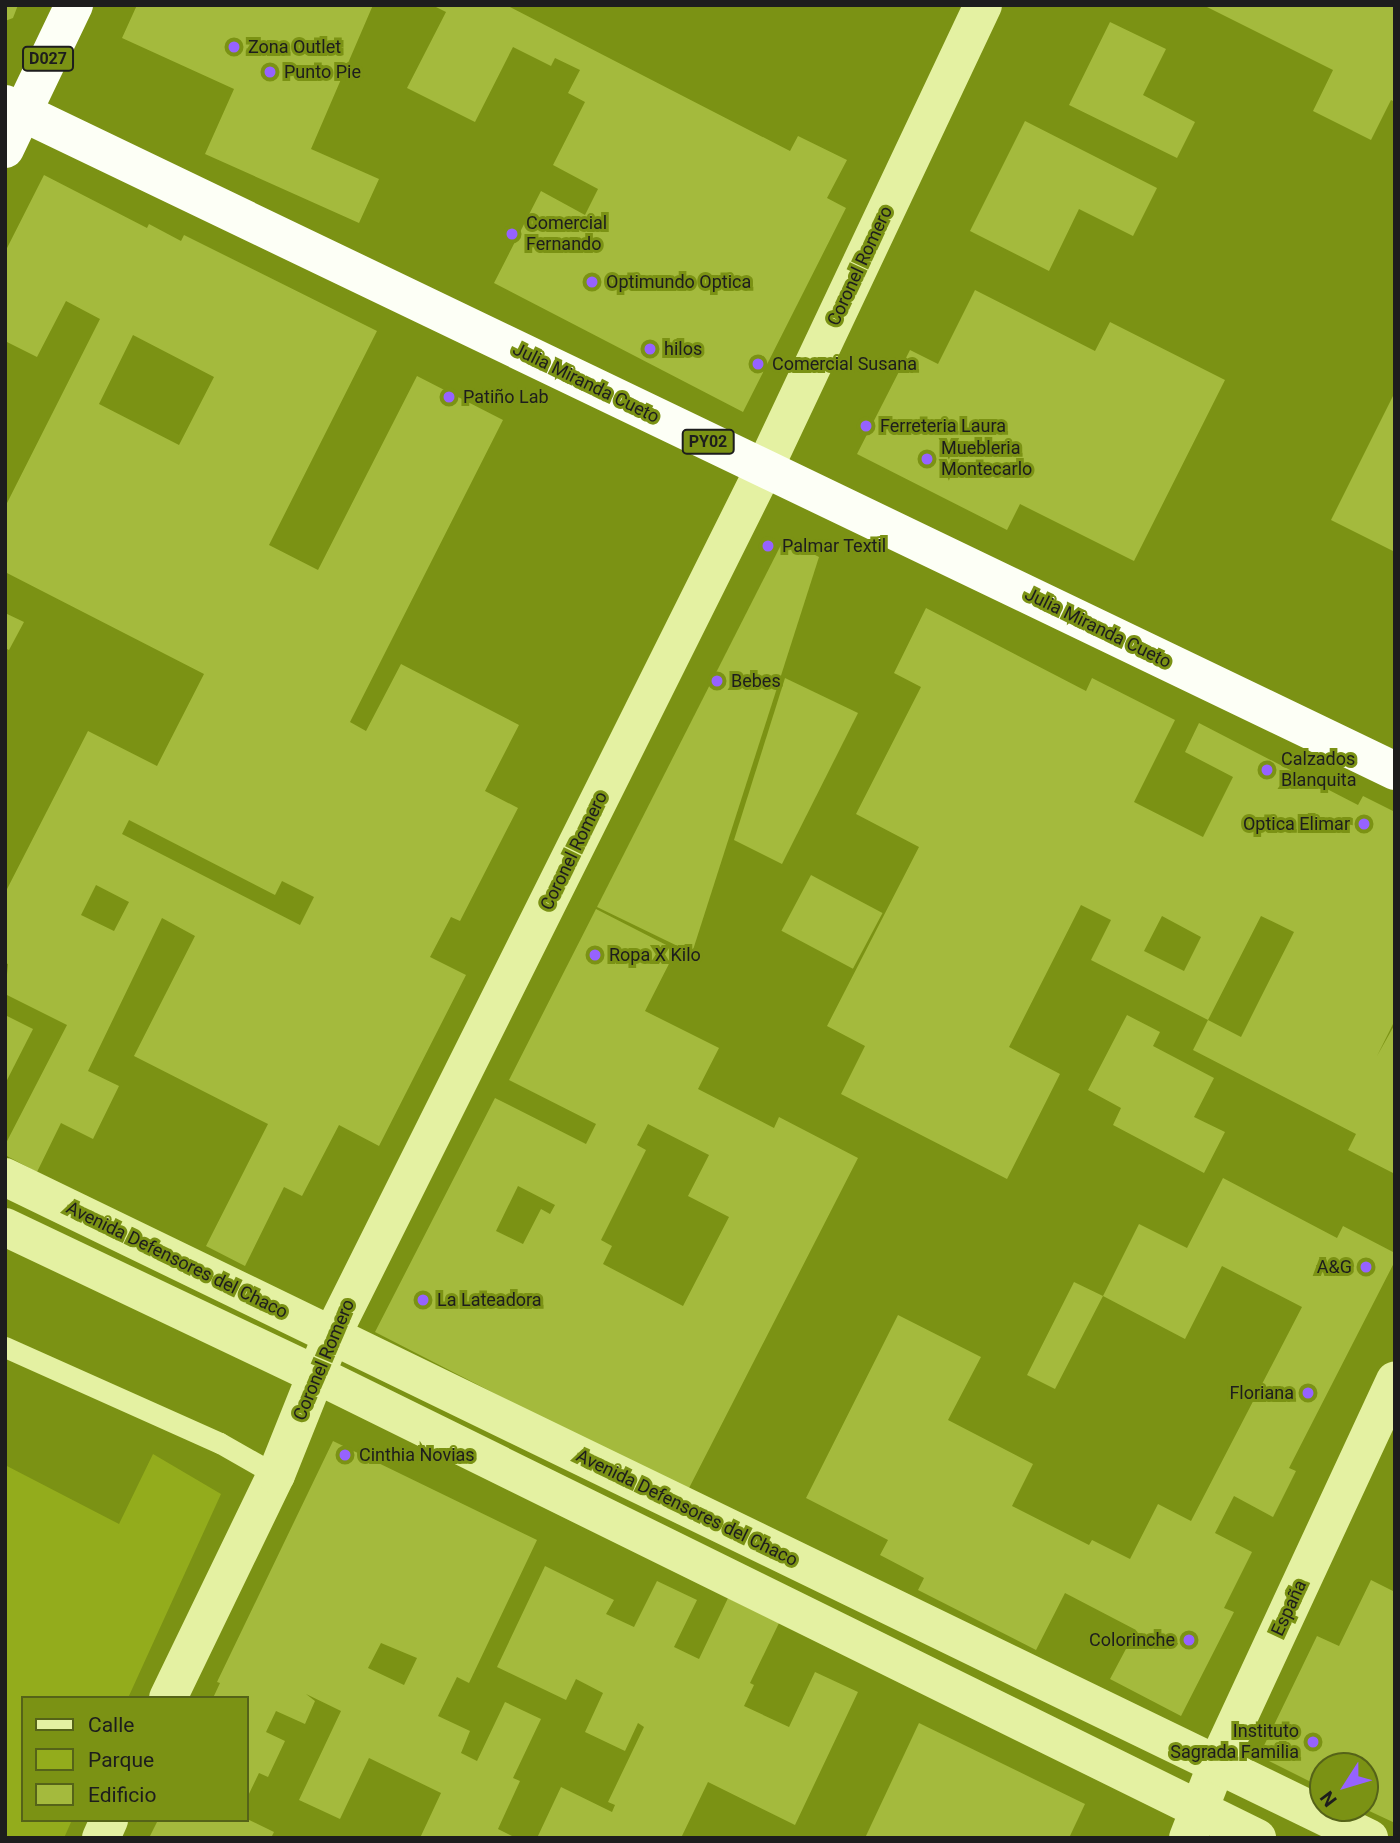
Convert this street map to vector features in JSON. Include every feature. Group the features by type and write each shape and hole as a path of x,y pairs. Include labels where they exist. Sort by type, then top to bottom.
{"highway":[{"name":"D027","path":"5,149 14,108 74,5"},
{"name":"Julia Miranda Cueto","path":"14,108 1395,771"}],"street":[{"name":"Coronel Romero","path":"169,1696 276,1475 332,1335 764,469 983,5"},
{"name":"Avenida Defensores del Chaco","path":"5,1177 1369,1838"},
{"path":"5,1227 317,1375 1195,1824 1257,1838"},
{"name":"España","path":"1195,1824 1216,1766 1395,1381"},
{"path":"101,1838 108,1822"}],"lane":[{"path":"5,1347 220,1443 276,1475"}],"green space":[{"path":"153,1454 221,1494 129,1696 21,1696 21,1822 71,1822 64,1838 5,1838 5,1465 119,1524"}],"building":[{"path":"5,5 18,5 13,18 5,21"},
{"path":"137,5 373,5 311,149 379,179 359,223 205,154 234,89 122,38"},
{"path":"432,5 506,5 790,151 798,136 847,160 827,198 846,208 743,412 494,283 541,191 585,215 598,189 553,165 585,102 568,93 580,70 555,58 551,66 513,47 475,122 407,88 446,12"},
{"path":"1203,5 1395,5 1395,102 1391,100 1371,140 1313,111 1333,70"},
{"path":"1110,22 1166,49 1143,95 1195,122 1177,158 1069,105"},
{"path":"1025,121 1157,188 1133,236 1079,209 1049,271 970,231"},
{"path":"44,175 147,228 149,224 181,241 184,235 377,331 269,545 318,570 417,376 503,420 350,722 366,731 401,664 519,725 485,791 518,808 460,921 451,917 430,957 466,975 379,1146 339,1125 302,1196 284,1187 245,1266 206,1246 268,1124 134,1056 195,936 162,918 88,1071 119,1086 93,1139 61,1123 37,1172 5,1155 5,1145 67,1025 5,994 8,964 5,963 5,893 88,731 157,766 204,674 5,572 5,507 100,319 66,301 37,357 5,341 5,252","holes":["133,335 214,377 179,445 99,404","129,820 275,895 282,881 314,897 300,925 122,834","96,885 129,902 114,931 81,915"]},
{"path":"975,290 1095,351 1110,322 1225,380 1134,561 1020,504 1007,530 857,454 910,350 938,364"},
{"path":"1395,392 1395,552 1331,520"},
{"path":"784,539 819,557 692,953 597,907"},
{"path":"926,608 1086,691 1092,678 1175,720 1134,802 1203,837 1233,777 1185,752 1199,723 1358,805 1363,796 1395,812 1395,1020 1377,1056 1395,1024 1395,1174 1348,1150 1356,1134 1193,1050 1208,1020 1091,960 1111,920 1081,905 1009,1047 1060,1074 1007,1179 841,1094 865,1046 827,1026 919,847 856,814 921,687 894,673","holes":["1162,916 1201,937 1184,971 1144,951","1261,916 1294,932 1241,1037 1208,1020"]},
{"path":"5,613 24,622 9,650 5,648"},
{"path":"785,678 858,713 782,864 734,840"},
{"path":"811,875 883,913 853,969 781,931"},
{"path":"596,909 676,950 645,1011 719,1048 698,1089 774,1128 779,1117 858,1158 687,1492 375,1332 495,1098 586,1144 596,1124 509,1080","holes":["648,1124 709,1155 688,1196 729,1217 683,1306 603,1264 612,1246 601,1240 646,1150 637,1145","518,1186 555,1205 550,1214 541,1209 523,1244 496,1231"]},
{"path":"5,1015 33,1029 5,1084"},
{"path":"1127,1015 1160,1032 1153,1046 1214,1078 1194,1117 1225,1132 1204,1173 1113,1125 1121,1108 1088,1090"},
{"path":"1223,1178 1337,1238 1343,1226 1395,1253 1395,1261 1289,1468 1296,1471 1273,1517 1234,1496 1215,1533 1252,1552 1224,1608 1234,1612 1181,1716 1110,1679 1136,1630 1065,1593 1036,1650 918,1590 924,1578 880,1555 888,1540 806,1498 898,1315 981,1357 948,1420 1033,1464 1012,1506 1089,1545 1092,1540 1130,1559 1158,1504 1191,1521 1302,1307 1222,1266 1185,1339 1103,1296 1139,1224 1187,1248"},
{"path":"1074,1282 1103,1296 1055,1389 1027,1375"},
{"path":"333,1441 537,1540 469,1683 457,1677 438,1716 470,1731 461,1753 477,1761 505,1702 541,1719 513,1778 520,1781 498,1829 516,1838 420,1838 441,1793 369,1758 340,1819 299,1800 341,1711 306,1694 315,1701 305,1724 276,1711 266,1732 285,1741 268,1777 259,1773 248,1796 248,1696 214,1696 220,1683 217,1682","holes":["381,1643 417,1658 404,1685 368,1668"]},
{"path":"545,1566 614,1600 606,1614 634,1627 657,1581 697,1600 674,1647 699,1659 728,1598 779,1623 750,1683 754,1685 744,1706 789,1727 815,1672 858,1692 795,1825 708,1782 681,1838 537,1838 561,1787 612,1812 615,1805 608,1802 644,1727 638,1723 625,1751 585,1732 603,1693 576,1679 566,1700 497,1667"},
{"path":"1371,1580 1395,1592 1395,1823 1379,1816 1379,1752 1309,1752 1309,1781 1259,1756 1317,1636 1339,1646"},
{"path":"919,1723 1085,1804 1069,1838 865,1838"},
{"path":"248,1819 274,1832 271,1838 149,1838 157,1822 248,1822"}],"place":[{"name":"Zona Outlet","path":"234,47"},
{"name":"Punto Pie","path":"270,72"},
{"name":"Comercial Fernando","path":"512,234"},
{"name":"Optimundo Optica","path":"592,282"},
{"name":"hilos","path":"650,349"},
{"name":"Comercial Susana","path":"758,364"},
{"name":"Patiño Lab","path":"449,397"},
{"name":"Ferreteria Laura","path":"866,426"},
{"name":"Muebleria Montecarlo","path":"927,459"},
{"name":"Palmar Textil","path":"768,546"},
{"name":"Bebes","path":"717,681"},
{"name":"Calzados Blanquita","path":"1267,770"},
{"name":"Optica Elimar","path":"1364,824"},
{"name":"Ropa X Kilo","path":"595,955"},
{"name":"A&G","path":"1366,1267"},
{"name":"La Lateadora","path":"423,1300"},
{"name":"Floriana","path":"1308,1393"},
{"name":"Cinthia Novias","path":"345,1455"},
{"name":"Colorinche","path":"1189,1640"},
{"name":"Instituto Sagrada Familia","path":"1313,1742"}]}
